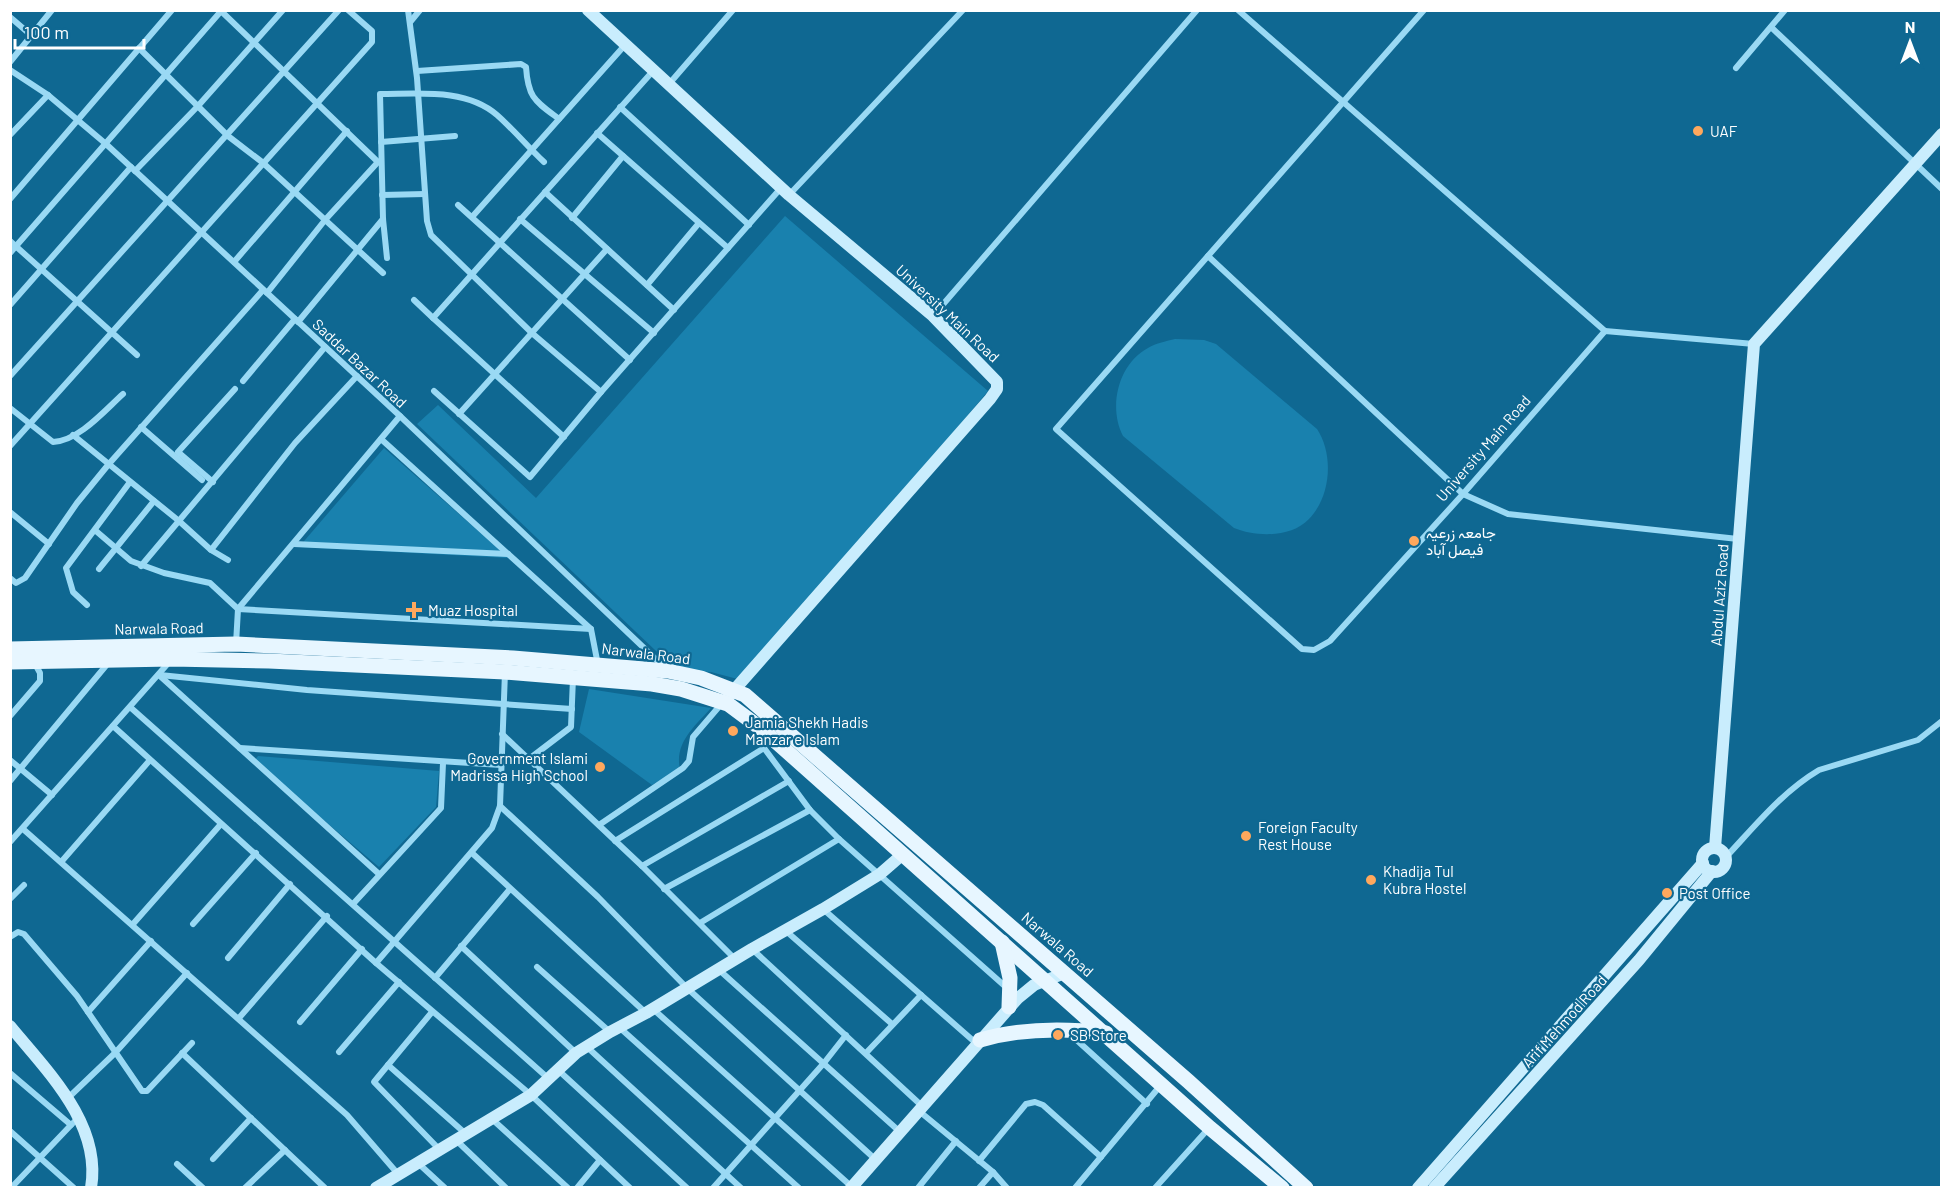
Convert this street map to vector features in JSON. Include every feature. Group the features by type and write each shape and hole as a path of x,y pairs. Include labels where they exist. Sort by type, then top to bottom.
{"main road":[{"name":"Narwala Road","path":"10,649 236,644 513,658 668,671 700,678 745,695 1306,1188"},
{"name":"Narwala Road","path":"10,662 172,659 505,672 681,689 723,702 763,730 1210,1128 1282,1188"},
{"path":"1002,942 1013,999"},
{"path":"978,1042 1026,1030 1106,1033"}],"street":[{"path":"10,62 52,10"},
{"path":"10,200 172,10"},
{"path":"10,305 133,169 198,106 283,10"},
{"path":"10,375 166,200 286,72 339,10"},
{"path":"10,446 202,233 262,162 372,42 372,31 348,10"},
{"path":"408,10 417,71 425,194 431,235 533,334 601,392"},
{"path":"411,21 420,10"},
{"name":"University Main Road","path":"588,10 785,192 933,316 993,376 997,389 723,702"},
{"path":"668,85 733,10"},
{"path":"434,391 530,477 601,392 749,225 785,192 963,10"},
{"path":"933,316 1197,10"},
{"path":"1238,10 1605,331 1754,344 1941,134"},
{"path":"1425,10 1208,256 1464,495 1508,514 1738,539"},
{"path":"1736,68 1785,10"},
{"path":"10,253 13,244 106,144 221,11 378,162 108,465 26,578 16,583 10,578"},
{"path":"10,16 32,36"},
{"path":"1771,27 1941,189"},
{"path":"472,218 625,45"},
{"path":"139,48 228,136 262,162 383,273"},
{"path":"417,71 521,64 526,67 527,85 532,98 559,119"},
{"name":"Saddar Bazar Road","path":"10,70 48,95 106,144 234,262 668,671 681,689"},
{"path":"433,318 653,70"},
{"path":"387,258 383,219 380,94 444,94 482,105 497,114 544,162"},
{"path":"10,135 48,95"},
{"path":"620,107 749,225"},
{"path":"234,262 347,131"},
{"path":"597,134 728,248"},
{"path":"381,142 455,136"},
{"path":"572,218 623,156"},
{"path":"545,192 674,310"},
{"path":"382,195 425,194"},
{"path":"458,205 630,360"},
{"path":"243,381 383,219"},
{"path":"520,219 654,333"},
{"path":"647,285 699,223"},
{"path":"13,244 137,355"},
{"path":"459,414 607,249"},
{"name":"University Main Road","path":"1208,256 1056,429 1302,649 1314,650 1330,641 1464,495 1605,331"},
{"path":"414,300 564,437"},
{"name":"Abdul Aziz Road","path":"1715,848 1754,344"},
{"path":"141,566 325,347"},
{"path":"211,550 295,443 357,376"},
{"path":"213,482 178,452 235,389"},
{"path":"10,408 53,442 61,442 73,435 123,394"},
{"path":"236,644 238,609 400,416"},
{"path":"141,427 202,480"},
{"path":"73,435 211,550 228,560"},
{"path":"381,439 591,629 598,665"},
{"path":"87,605 74,592 66,568 96,531 130,482"},
{"path":"99,568 154,501"},
{"path":"10,512 49,544"},
{"path":"96,531 141,566 210,583 238,609 591,629"},
{"path":"294,544 508,554"},
{"path":"10,842 160,675 180,645"},
{"path":"10,781 82,697 111,659"},
{"path":"10,716 40,681 40,673 34,661"},
{"path":"376,963 492,828 500,806 505,672"},
{"path":"160,675 307,690 572,709"},
{"path":"160,675 379,874"},
{"path":"529,759 571,727 573,677"},
{"path":"599,825 683,768 689,761 693,737 723,702"},
{"path":"130,707 435,978 687,1188"},
{"path":"1707,867 1723,868 1726,857 1770,810 1808,776 1819,770 1918,740 1941,721"},
{"path":"113,726 327,916 376,963 531,1095 630,1188"},
{"path":"502,734 642,866 735,959"},
{"path":"240,748 501,765"},
{"path":"615,840 764,748 810,810 1013,999"},
{"path":"10,760 52,795"},
{"path":"62,861 150,760"},
{"path":"353,904 441,808 443,763"},
{"path":"642,866 789,781"},
{"path":"500,806 598,897 687,988 875,1159"},
{"path":"664,889 810,810"},
{"path":"133,924 222,824"},
{"path":"23,829 62,861 347,1115 399,1174"},
{"path":"700,923 839,839"},
{"path":"1707,867 1705,852 1715,848 1722,850 1726,857"},
{"path":"193,924 256,853"},
{"path":"472,853 510,889 852,1187 1013,999 1044,980 1065,974"},
{"path":"377,1187 493,1120 531,1095 582,1050 823,909 880,874 903,855"},
{"path":"1418,1188 1448,1162 1537,1052 1605,975 1707,867"},
{"name":"Arif Mehmod Road","path":"1434,1188 1448,1162 1547,1062 1617,985 1707,867"},
{"path":"228,958 290,884"},
{"path":"10,899 24,885"},
{"path":"435,978 510,889"},
{"path":"823,909 978,1042"},
{"path":"239,1018 327,916"},
{"path":"786,931 892,1023"},
{"path":"10,937 18,932 24,933 88,1012 142,1090 147,1091 192,1043"},
{"path":"88,1012 151,941"},
{"path":"461,946 741,1188"},
{"path":"300,1022 362,949"},
{"path":"752,949 866,1053 920,1108 993,1172 1006,1187"},
{"path":"537,967 615,1030 799,1188"},
{"path":"718,969 899,1131"},
{"path":"68,1098 115,1053 187,973"},
{"path":"1605,975 1617,985"},
{"path":"339,1053 399,982"},
{"path":"866,1053 921,995"},
{"path":"432,1012 374,1082 440,1150"},
{"path":"10,1026 68,1098 93,1171 92,1188"},
{"path":"1065,1030 1147,1104"},
{"path":"712,1188 824,1063 846,1035"},
{"path":"1537,1052 1547,1062"},
{"path":"182,1053 325,1188"},
{"path":"388,1065 462,1138 506,1188"},
{"path":"10,1073 75,1121"},
{"path":"1075,1188 1147,1104 1162,1083"},
{"path":"979,1161 1026,1104 1035,1102 1043,1105 1101,1157"},
{"path":"213,1159 251,1118"},
{"path":"493,1120 568,1188"},
{"path":"11,1188 75,1121"},
{"path":"1155,1188 1210,1128"},
{"path":"10,1131 74,1188"},
{"path":"918,1188 956,1141"},
{"path":"245,1188 285,1150"},
{"path":"577,1188 600,1160"},
{"path":"177,1164 203,1188"},
{"path":"419,1164 445,1188"},
{"path":"979,1188 993,1172"}],"shaded area":[{"path":"785,216 988,391 745,681 711,672 675,669 417,424 438,405 536,498"},
{"path":"1175,339 1204,340 1216,344 1317,429 1326,451 1328,475 1322,499 1316,510 1302,525 1293,530 1273,534 1252,533 1234,528 1123,436 1116,412 1116,400 1123,375 1129,364 1148,348"},
{"path":"384,448 509,558 299,547"},
{"path":"589,689 711,708 683,743 680,751 680,769 652,785 579,732"},
{"path":"258,756 439,771 436,807 379,867 254,761"}],"place":[{"name":"UAF","path":"1698,131"},
{"name":"جامعہ زرعیہ فیصل آباد","path":"1414,541"},
{"name":"Muaz Hospital","path":"414,610"},
{"name":"Jamia Shekh Hadis Manzar e Islam","path":"733,731"},
{"name":"Government Islami Madrissa High School","path":"600,767"},
{"name":"Foreign Faculty Rest House","path":"1246,836"},
{"name":"Khadija Tul Kubra Hostel","path":"1371,880"},
{"name":"Post Office","path":"1667,893"},
{"name":"SB Store","path":"1058,1035"}]}
